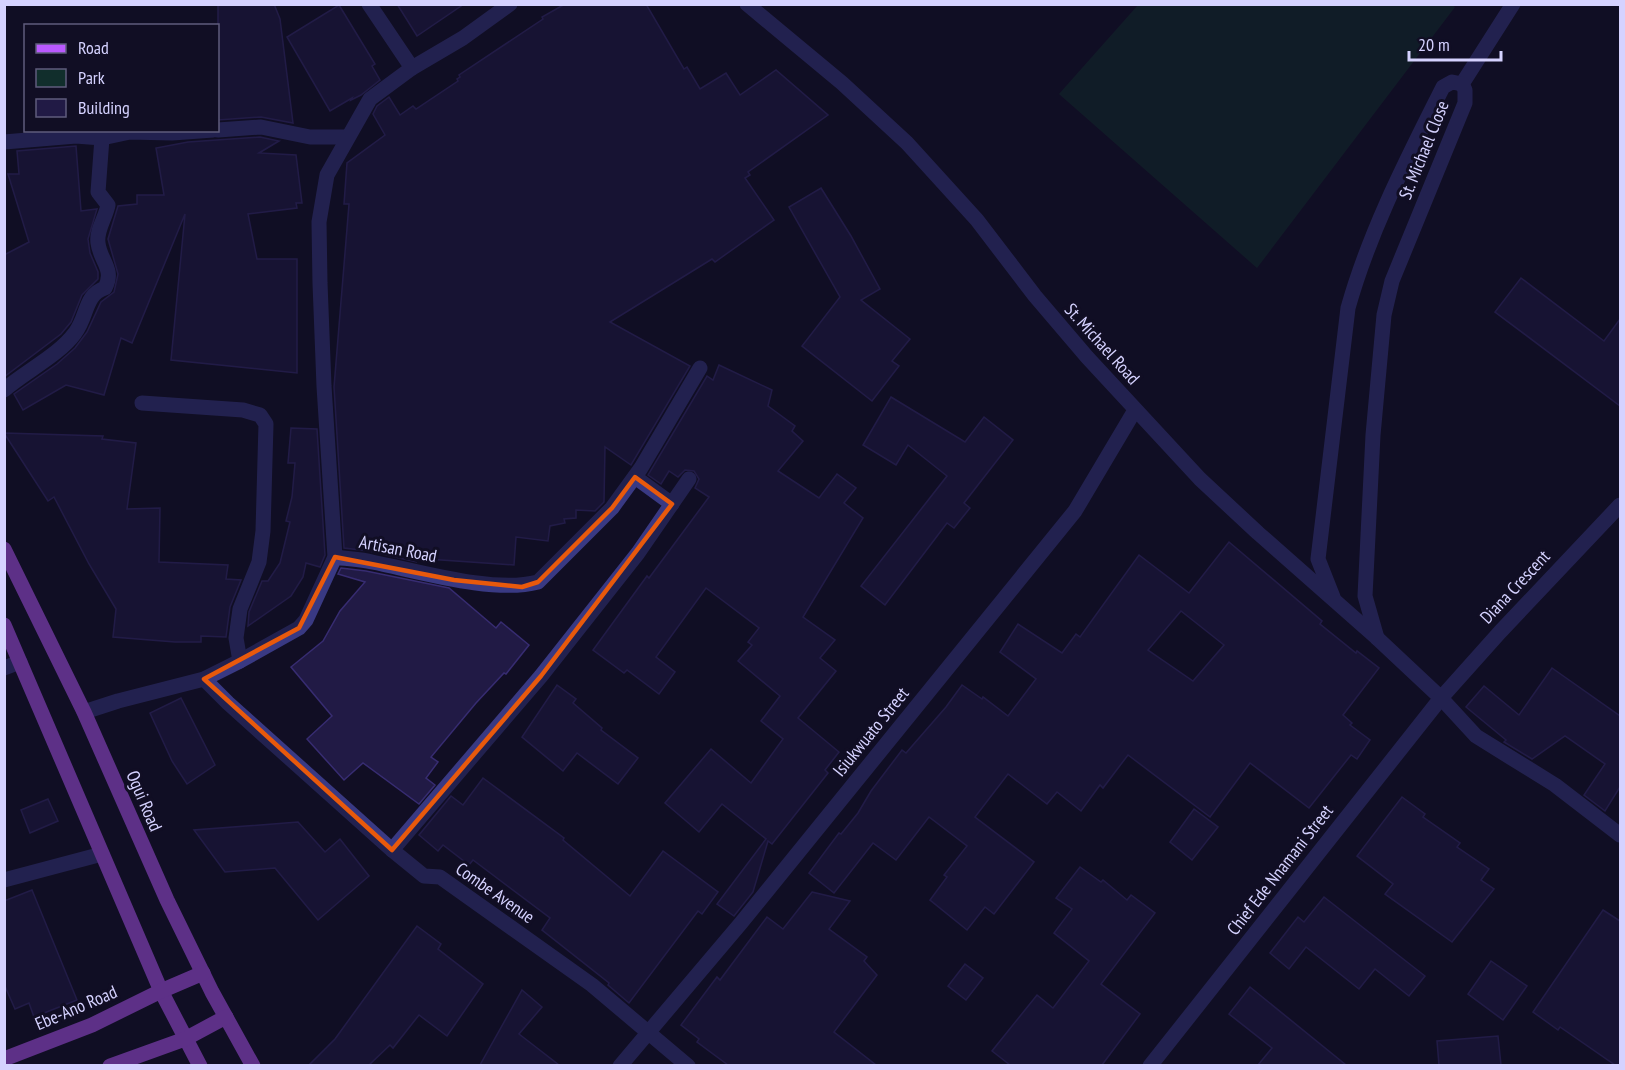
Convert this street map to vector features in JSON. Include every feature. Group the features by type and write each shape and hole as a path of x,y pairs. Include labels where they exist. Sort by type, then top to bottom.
{"main road":[{"name":"Ogui Road","path":"4,549 84,712 139,840 203,973 253,1065"},
{"path":"4,625 161,991 200,1065"},
{"name":"Ebe-Ano Road","path":"4,1059 92,1024 203,973"},
{"path":"110,1065 185,1039 226,1017"}],"street":[{"path":"369,4 412,68"},
{"path":"219,130 261,127 310,137 347,137 370,99 412,68 463,38 510,4"},
{"name":"St. Michael Road","path":"747,4 842,83 906,143 977,220 1055,320 1200,479 1377,638 1441,698 1476,736 1554,785 1620,834"},
{"path":"1462,84 1513,4"},
{"name":"St. Michael Close","path":"1334,600 1318,559 1348,308 1359,268 1386,202 1443,87 1452,82 1462,84 1465,90 1465,103 1392,281 1384,315 1373,435 1365,596 1377,638"},
{"path":"4,142 76,136 102,138 130,132 186,132"},
{"name":"Artisan Road","path":"347,137 327,175 319,222 324,386 335,557 369,561 454,580 522,586 538,582 612,508 635,477 700,368"},
{"path":"4,390 69,340 85,318 89,300 96,291 105,288 109,280 98,243 99,231 108,205 98,192 102,138"},
{"path":"142,403 243,410 260,415 266,424 263,531 259,562 240,609 236,638 240,661"},
{"name":"Isiukwuato Street","path":"620,1065 741,923 1076,512 1135,410"},
{"path":"635,477 672,504"},
{"path":"392,850 541,676 638,553 689,479"},
{"name":"Diana Crescent","path":"1441,698 1620,505"},
{"path":"84,712 204,679 299,628 306,620 335,557"},
{"path":"4,669 20,662"},
{"name":"Combe Avenue","path":"204,679 392,850 424,876 440,877 592,985 688,1065"},
{"name":"Chief Ede Nnamani Street","path":"1150,1065 1441,698"},
{"path":"4,880 102,854"}],"highlighted area":[{"path":"635,477 672,504 541,676 392,850 204,679 299,628 335,557 454,580 522,587 538,582 612,508"}],"green space":[{"path":"1138,5 1452,5 1455,7 1257,268 1059,94"}],"building":[{"path":"218,4 274,4 280,19 293,123 261,117 219,120"},
{"path":"397,4 464,4 417,36"},
{"path":"565,4 646,4 684,69 687,67 700,89 726,73 740,95 776,70 828,115 748,172 750,175 745,178 774,220 715,262 712,259 610,322 690,366 631,465 605,447 604,502 595,511 576,510 576,518 564,519 565,523 550,526 548,541 516,537 514,565 412,558 417,562 344,548 334,387 349,204 344,204 347,163 385,135 373,114 377,106 389,97 400,115 413,106 416,109 458,81 459,75 543,19 542,17"},
{"path":"339,5 375,64 372,66 380,80 361,95 330,111 287,37"},
{"path":"260,137 279,141 259,153 296,155 302,203 296,203 297,208 248,214 257,259 297,259 297,373 171,360 185,214 132,343 121,338 104,395 66,385 23,410 14,394 57,364 75,348 87,332 101,302 114,292 118,274 108,239 118,206 137,204 137,195 164,195 156,148 188,142"},
{"path":"76,146 81,211 97,209 88,239 98,279 82,295 71,322 61,334 4,377 4,255 29,242 8,174 19,174 17,151"},
{"path":"821,188 880,289 861,300 910,339 892,361 899,366 872,401 802,346 840,297 789,207"},
{"path":"1521,278 1604,341 1620,319 1620,406 1495,312"},
{"path":"719,365 772,390 768,406 795,426 792,431 803,441 778,471 819,498 837,474 856,488 844,503 863,518 803,617 835,640 820,658 836,671 798,718 839,752 825,770 828,773 772,844 768,841 753,892 734,916 717,904 766,839 722,804 699,832 665,803 711,749 751,783 783,739 761,721 780,696 738,661 752,645 748,642 759,628 706,588 656,657 675,672 659,694 627,670 624,673 593,650 709,497 695,488 699,479 694,471 685,470 678,477 669,471 661,484 648,475 707,376 713,380"},
{"path":"891,397 965,442 984,417 1013,440 964,503 970,508 954,528 947,523 885,605 861,586 947,476 908,445 896,465 863,445"},
{"path":"291,428 317,429 325,555 320,567 306,563 303,577 291,596 248,626 249,612 262,581 268,581 280,563 290,522 286,521 292,497 295,463 288,463"},
{"path":"4,433 103,436 102,439 136,443 127,509 160,508 159,562 228,565 226,579 241,580 230,607 226,637 201,636 201,642 175,642 113,637 116,609 89,564 54,497 48,501"},
{"path":"1229,542 1322,621 1320,624 1379,668 1343,715 1352,723 1350,725 1370,740 1357,759 1351,755 1309,808 1250,763 1210,817 1128,755 1103,788 1100,785 1081,811 1057,792 1047,804 1008,774 975,817 1034,862 994,914 985,907 967,930 930,900 947,877 944,875 967,846 929,817 896,860 873,843 834,893 809,873 839,833 841,834 858,813 871,791 902,750 906,753 962,685 1008,716 1036,679 1000,652 1018,624 1062,653 1076,634 1080,637 1139,555 1189,593","holes":["1181,611 1224,645 1193,681 1148,650"]},
{"path":"341,568 449,588 496,628 501,622 529,645 431,757 438,762 426,778 435,785 419,804 363,763 344,780 307,739 332,716 291,667 323,641 340,611 365,582 338,574"},
{"path":"1552,668 1620,716 1620,787 1605,811 1584,795 1605,764 1565,736 1532,759 1504,742 1506,740 1466,707 1484,686 1519,715"},
{"path":"557,685 576,699 573,703 602,728 601,730 638,758 618,784 577,753 563,771 522,737"},
{"path":"181,698 215,765 187,784 172,761 150,713"},
{"path":"483,778 564,838 563,840 630,896 663,851 718,892 702,914 698,911 629,1003 608,985 609,983 542,930 550,918 473,860 469,865 443,845 438,851 419,835 451,796 463,805"},
{"path":"1402,797 1425,814 1423,817 1460,843 1457,847 1489,869 1481,880 1494,889 1452,942 1385,894 1393,884 1357,856"},
{"path":"48,799 58,821 30,833 21,810"},
{"path":"1194,809 1218,827 1192,860 1170,842"},
{"path":"298,822 325,852 340,839 369,876 318,920 275,868 225,872 194,830"},
{"path":"1080,867 1101,882 1103,880 1127,900 1131,895 1155,913 1101,984 1140,1014 1102,1065 1010,1065 992,1051 1037,995 1053,1008 1089,961 1054,933 1072,909 1056,898"},
{"path":"32,890 77,1000 34,1017 29,1003 15,1009 4,984 4,901"},
{"path":"812,892 850,901 829,929 867,957 864,961 877,975 834,1032 876,1065 728,1065 697,1042 699,1039 681,1025 717,977 720,980 767,917 783,929"},
{"path":"1324,897 1425,976 1409,996 1375,969 1359,989 1306,947 1289,969 1270,953 1298,917 1304,922"},
{"path":"1603,910 1620,921 1620,1065 1615,1065 1560,1027 1558,1030 1533,1012"},
{"path":"417,926 441,944 438,949 483,984 447,1036 419,1015 393,1048 390,1045 369,1065 309,1065 335,1039"},
{"path":"1491,961 1527,986 1503,1020 1468,994"},
{"path":"965,964 983,978 966,1000 948,986"},
{"path":"1250,987 1346,1065 1258,1065 1272,1048 1229,1014"},
{"path":"522,990 542,1007 519,1034 559,1065 480,1065"},
{"path":"1498,1036 1501,1065 1439,1065 1437,1041"}]}
